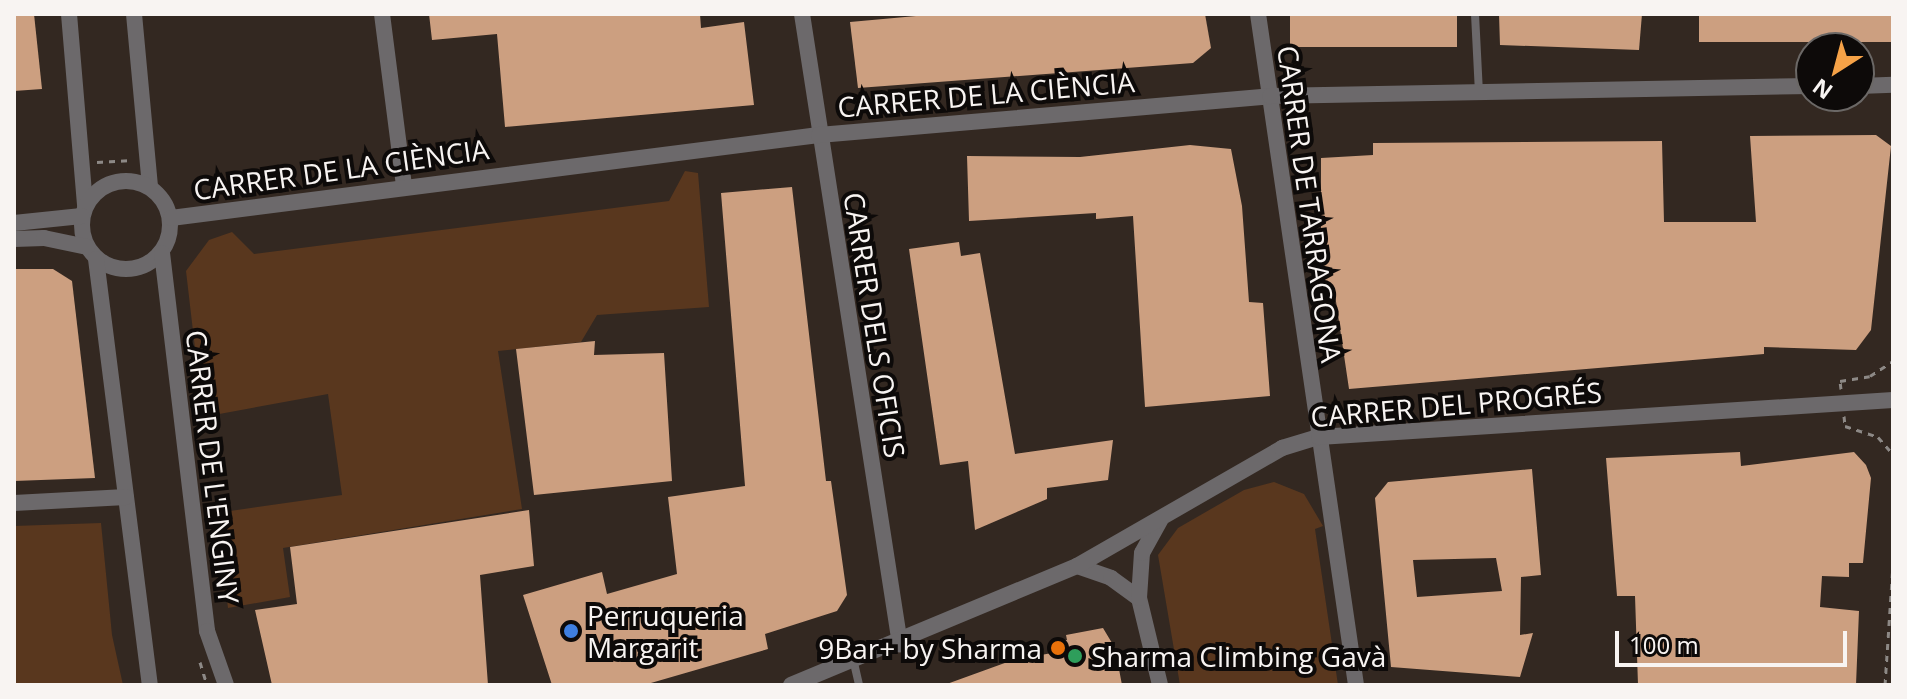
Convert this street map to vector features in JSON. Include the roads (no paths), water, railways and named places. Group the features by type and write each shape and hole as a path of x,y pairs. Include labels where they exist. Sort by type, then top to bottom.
{"street":[{"path":"69,14 83,163 84,211 150,685"},
{"path":"14,239 44,238 132,270 162,253 171,218 150,187 134,14"},
{"path":"382,14 404,186"},
{"name":"CARRER DELS OFICIS","path":"802,14 900,644"},
{"name":"CARRER DE TARRAGONA","path":"1258,14 1356,685"},
{"name":"CARRER DE LA CIÈNCIA","path":"171,218 819,135 1270,96 1795,86"},
{"path":"84,211 94,193 117,181 150,187"},
{"path":"14,223 84,211"},
{"name":"CARRER DE L'ENGINY","path":"162,253 207,631 226,685"},
{"name":"CARRER DEL PROGRÉS","path":"791,685 900,644 1077,566 1282,448 1319,437 1893,400"},
{"path":"14,503 126,497"},
{"path":"1160,685 1139,598 1142,553 1161,518"},
{"path":"1077,566 1111,578 1139,598"}],"lane":[{"path":"1475,14 1479,92"},
{"path":"854,663 859,685"}],"place":[{"name":"Perruqueria Margarit","path":"571,631"},
{"name":"9Bar+ by Sharma","path":"1058,648"},
{"name":"Sharma Climbing Gavà","path":"1075,656"}]}
